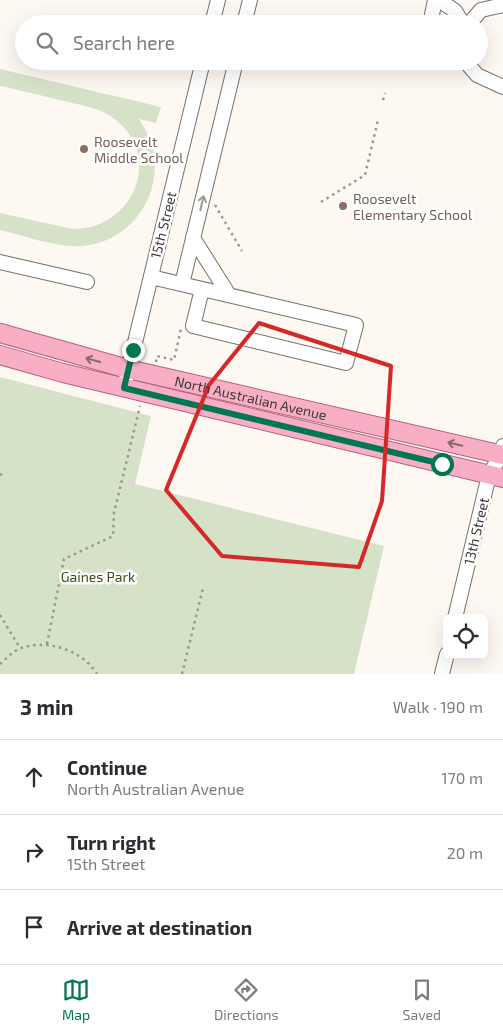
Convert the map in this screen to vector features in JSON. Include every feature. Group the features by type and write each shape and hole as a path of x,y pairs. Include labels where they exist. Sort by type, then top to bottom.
{"main road":[{"name":"North Australian Avenue","path":"0,333 128,369 502,452"},
{"name":"North Australian Avenue","path":"0,355 62,373 496,477"}],"street":[{"path":"214,15 218,0"},
{"path":"246,15 250,0"},
{"path":"432,15 435,0"},
{"path":"439,0 455,11 457,15"},
{"path":"486,0 503,5"},
{"path":"476,15 480,10 503,5"},
{"name":"15th Street","path":"124,388 201,70"},
{"path":"182,284 234,70"},
{"path":"473,70 477,75 503,87"},
{"path":"193,238 229,295"},
{"path":"0,262 87,282"},
{"path":"151,277 356,325 346,363 193,326 202,289"},
{"name":"13th Street","path":"456,614 502,452"},
{"path":"442,674 446,659"}],"path":[{"path":"383,100 385,93"},
{"path":"321,202 364,175 378,120"},
{"path":"212,200 242,251"},
{"path":"155,364 157,356 174,360 182,323"},
{"path":"48,644 64,559 113,536 114,513 144,393"},
{"path":"0,475 6,472"},
{"path":"182,674 203,588"},
{"path":"0,615 20,648"},
{"path":"0,664 20,648 48,644 70,651 91,665 97,674"}],"highlighted area":[{"path":"259,323 391,366 382,501 359,567 222,556 166,490 209,385"}],"green space":[{"path":"0,69 161,107 156,123 139,119 151,142 155,167 153,184 148,200 128,226 115,236 100,243 73,246 52,243 0,230 0,213 72,229 93,226 111,218 125,205 134,190 139,172 138,154 130,136 116,120 103,112 89,107 0,86"},
{"name":"Gaines Park","path":"0,377 151,416 135,484 384,546 354,674 0,674"}],"place":[{"name":"Roosevelt Middle School","path":"84,149"},
{"name":"Roosevelt Elementary School","path":"343,206"}],"route":[{"path":"133,350 124,388 442,464"}]}
